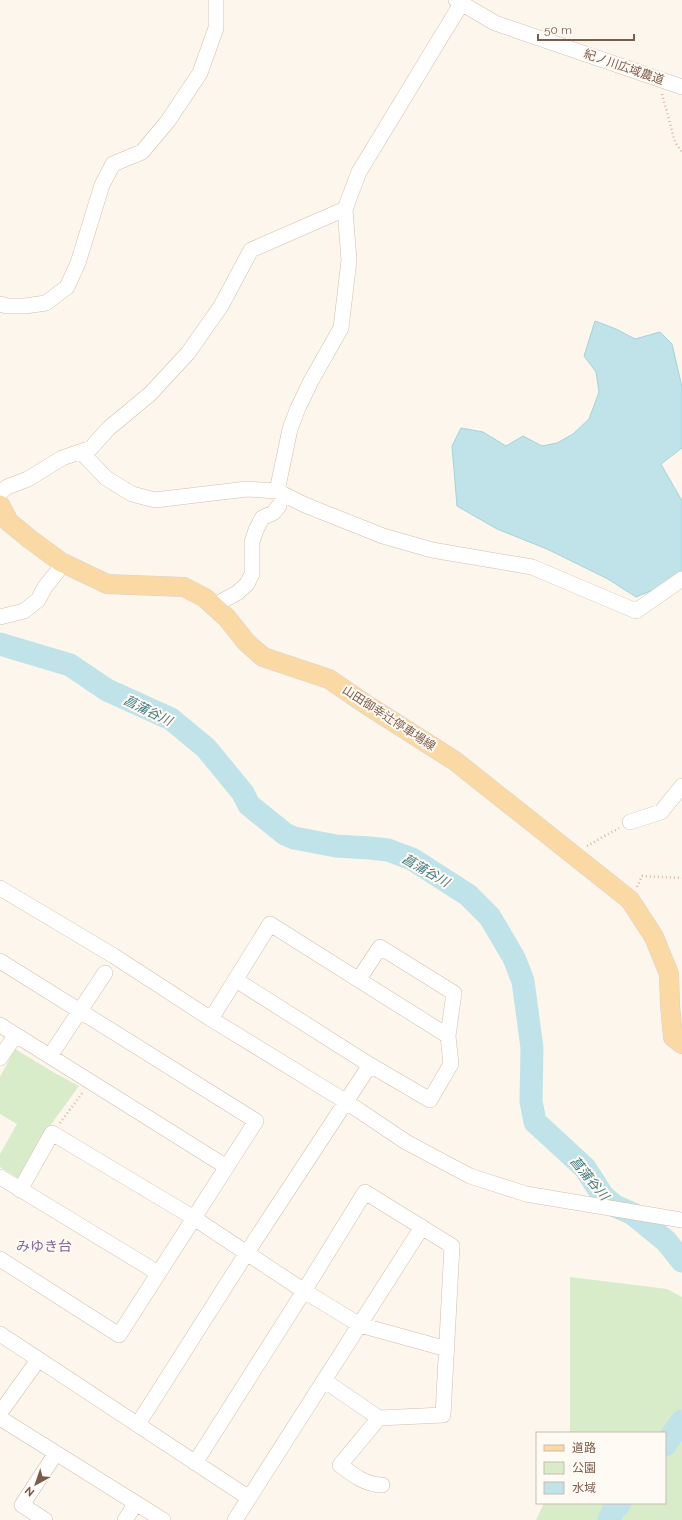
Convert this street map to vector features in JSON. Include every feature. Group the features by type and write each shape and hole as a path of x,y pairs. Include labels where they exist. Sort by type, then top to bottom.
{"main road":[{"name":"山田御幸辻停車場線","path":"0,506 9,522 61,562 107,584 184,587 205,598 227,618 246,642 264,657 329,679 456,761 630,900 654,937 670,974 670,1005 673,1037 682,1044"}],"street":[{"path":"0,304 7,306 25,306 46,303 67,287 78,263 102,185 113,164 142,152 168,122 200,73 216,28 216,0"},
{"path":"277,491 290,429 298,408 311,381 342,328 349,260 345,210 359,172 404,100 459,2"},
{"name":"紀ノ川広域農道","path":"459,2 495,23 682,87"},
{"path":"0,493 7,488 28,479 62,458 91,448 109,428 150,394 188,353 221,306 251,250 345,210"},
{"path":"81,452 106,478 132,494 155,500 247,489 277,491 305,505 383,536 432,550 532,567 636,611 682,579"},
{"path":"213,606 237,593 247,584 252,574 252,542 256,530 262,518 273,513 279,506"},
{"path":"0,617 24,611 38,600 61,562"},
{"path":"630,822 661,812 682,786"},
{"path":"0,888 114,956 345,1101 406,1142 470,1176 526,1194 682,1220"},
{"path":"211,1018 270,924 448,1036"},
{"path":"236,980 370,1065 430,1100 451,1064 448,1036 454,993 380,947 359,979"},
{"path":"0,961 256,1120 225,1166 194,1218 119,1335 0,1259"},
{"path":"50,1056 105,973"},
{"path":"0,1025 225,1166"},
{"path":"0,1058 16,1035"},
{"path":"138,1424 246,1254 370,1065"},
{"path":"20,1190 52,1133 194,1218 304,1292 360,1325 447,1349"},
{"path":"0,1177 158,1273"},
{"path":"195,1462 304,1292 365,1192 452,1246 443,1415 379,1418 325,1381"},
{"path":"235,1520 422,1227"},
{"path":"0,1334 249,1498"},
{"path":"0,1413 38,1360"},
{"path":"0,1418 163,1520"},
{"path":"379,1418 340,1465 351,1474 373,1485 382,1485"},
{"path":"45,1520 22,1505 56,1453"},
{"path":"125,1520 136,1503"}],"path":[{"path":"658,78 675,142 682,152"},
{"path":"572,854 630,822"},
{"path":"630,900 642,876 682,878"},
{"path":"52,1133 90,1082"}],"green space":[{"path":"15,1049 79,1086 44,1134 19,1179 0,1167 0,1154 17,1124 0,1114 0,1077"},
{"path":"570,1277 667,1289 682,1297 682,1520 536,1520 544,1504 666,1504 666,1432 570,1432"}],"water":[{"path":"595,321 616,329 635,339 660,332 672,344 682,387 682,448 661,464 682,501 682,578 636,597 608,579 547,549 497,529 457,506 452,446 461,428 483,432 506,446 523,436 542,446 557,443 573,434 589,419 599,392 596,372 584,356"}],"waterway":[{"name":"菖蒲谷川","path":"0,644 70,665 107,690 171,719 206,748 243,793 249,805 285,834 294,838 336,846 388,850 412,859 468,895 490,917 514,958 523,981 532,1048 531,1101 535,1122 585,1168 603,1196 615,1206 633,1214 666,1241 682,1261"},
{"name":"菖蒲谷川","path":"666,1444 682,1421"},
{"name":"菖蒲谷川","path":"609,1520 613,1511 619,1504"}],"district":[{"name":"みゆき台","path":"44,1246"}]}
